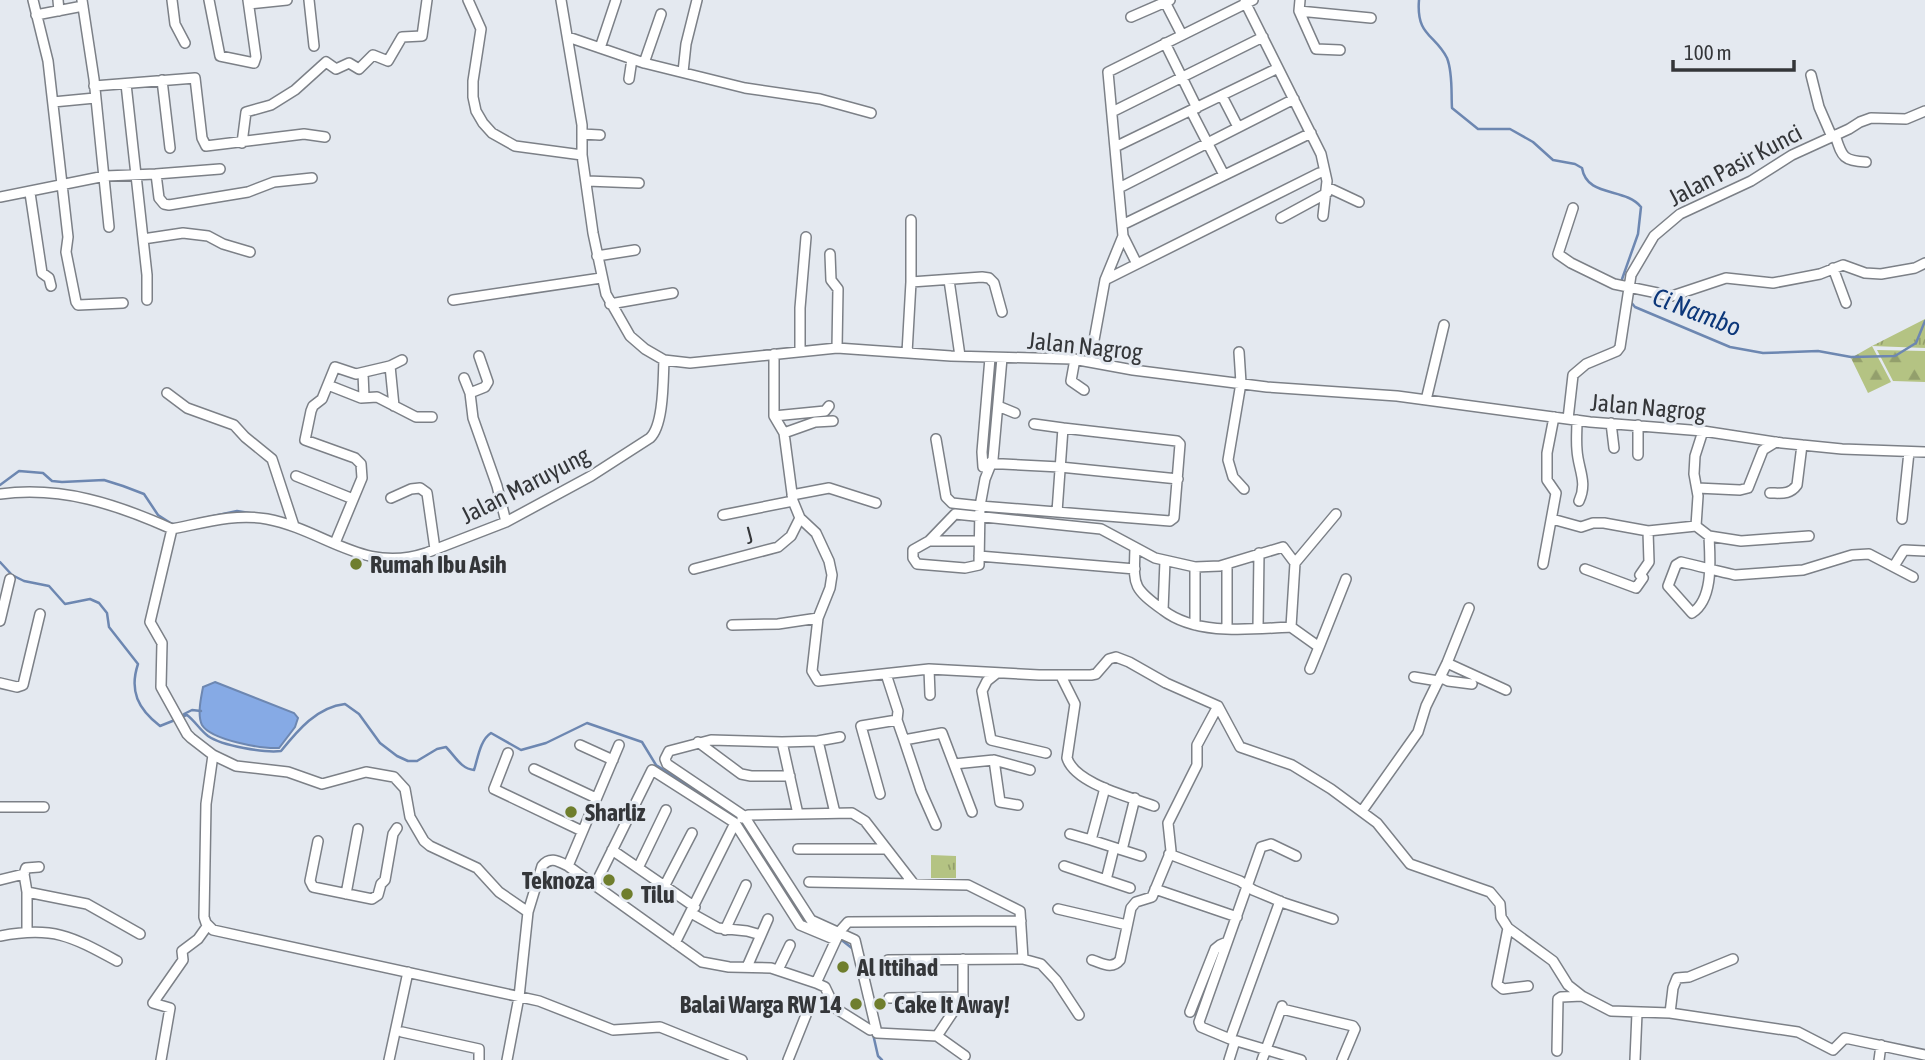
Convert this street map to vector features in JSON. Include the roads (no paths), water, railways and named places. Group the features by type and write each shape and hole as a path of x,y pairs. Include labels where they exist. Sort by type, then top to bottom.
{"street":[{"path":"33,0 48,61 68,237 66,252 76,302 78,305 122,303"},
{"path":"58,0 59,11"},
{"path":"172,0 175,24 185,43"},
{"path":"209,0 220,56 254,63 256,57 248,2 287,0"},
{"path":"309,0 314,46"},
{"path":"242,143 246,112 271,104 295,90 326,62 336,69 349,63 359,69 373,55 388,61 402,37 422,36 427,0"},
{"path":"468,0 481,29 473,97 483,123 492,133 515,146 582,155"},
{"path":"561,0 601,278 610,304 630,336 664,360"},
{"path":"600,48 617,0"},
{"path":"683,72 686,44 697,0"},
{"path":"1300,0 1299,11 1317,49 1340,50"},
{"path":"1131,17 1167,1 1182,35"},
{"path":"1137,264 1123,236 1108,72 1248,2 1324,162 1327,190 1323,216"},
{"path":"36,15 82,3 105,176 109,227"},
{"path":"1299,11 1371,18"},
{"path":"644,63 661,14"},
{"path":"568,37 644,63 745,88 820,99 871,113"},
{"path":"1112,112 1263,37"},
{"path":"1165,43 1224,175"},
{"path":"629,79 632,59"},
{"path":"1115,147 1278,68"},
{"path":"1811,75 1819,107 1842,155 1846,159 1866,162"},
{"path":"94,86 195,78 205,146 304,134 325,137"},
{"path":"162,80 170,148"},
{"path":"126,84 144,239 147,300"},
{"path":"1222,96 1238,127"},
{"path":"53,102 95,97"},
{"path":"1119,188 1294,99"},
{"name":"Jalan Pasir Kunci","path":"1572,419 1573,375 1586,364 1617,351 1622,342 1625,291 1631,275 1654,236 1680,214 1751,181 1792,155 1871,118 1906,119 1925,111"},
{"path":"1122,225 1311,133"},
{"path":"582,134 600,135"},
{"path":"0,197 105,176 220,169"},
{"path":"1105,280 1319,173"},
{"path":"156,174 159,198 169,205 248,192 274,182 312,178"},
{"path":"587,181 639,183"},
{"path":"1327,190 1359,202"},
{"path":"1282,218 1327,190"},
{"path":"30,192 42,272 49,278 51,286"},
{"path":"1573,208 1558,254 1625,291 1672,296 1726,278 1773,283 1820,274 1843,265 1865,273 1881,274 1915,268 1925,262"},
{"path":"906,353 911,282 911,220"},
{"path":"144,239 183,233 208,236 223,244 250,252"},
{"path":"1090,362 1105,280 1123,236"},
{"path":"800,351 800,308 806,237"},
{"path":"597,257 635,250"},
{"path":"830,254 831,280 838,289 837,348"},
{"path":"1833,268 1846,303"},
{"path":"911,282 982,276 989,278 994,283 1002,312"},
{"path":"453,300 601,278"},
{"path":"949,280 960,356"},
{"path":"610,304 673,293"},
{"path":"1426,400 1444,325"},
{"name":"Jalan Nagrog","path":"664,360 690,363 837,348 990,358 1075,359 1267,387 1373,394 1572,419 1703,430 1802,445 1925,452"},
{"path":"1239,352 1241,383 1228,460 1233,477 1244,489"},
{"path":"774,354 774,416 785,433 793,498 800,518 813,529 829,564 830,588 818,618 812,671 816,680 929,669 1061,676 1094,675 1109,659 1116,657 1218,706 1240,747 1295,766 1362,811 1377,823 1410,864 1490,892 1500,904 1501,917 1508,928 1553,961 1568,985 1582,996 1611,1011 1670,1013 1798,1032 1833,1050 1845,1038 1921,1056"},
{"path":"470,393 485,387 488,382 479,356"},
{"path":"987,464 990,358"},
{"path":"1002,358 998,406 980,511 979,565 917,564 913,551 929,541 956,514 980,511 1057,512 1170,521 1174,519 1180,447 1177,441 1034,425"},
{"path":"1075,359 1071,382 1084,390"},
{"path":"334,543 362,478 362,469 359,461 303,439 313,406 322,399 335,367 356,374 390,366 402,360"},
{"name":"Jalan Maruyung","path":"172,529 236,517 268,519 294,526 358,555 375,558 412,556 435,549 506,522 591,476 654,434 663,387 664,360"},
{"path":"390,366 394,405"},
{"path":"363,373 364,397"},
{"path":"464,378 470,393 473,418 497,486 506,522"},
{"path":"328,385 364,397 377,397 416,417 432,417"},
{"path":"167,393 187,408 234,425 272,458 294,526"},
{"path":"774,416 825,411 829,406"},
{"path":"998,406 1015,413"},
{"path":"1543,564 1556,492 1548,483 1547,453 1554,416"},
{"path":"1572,419 1580,467 1584,475 1579,501"},
{"path":"785,433 815,422 833,421"},
{"path":"1611,423 1614,448"},
{"path":"1637,455 1638,425"},
{"path":"1057,512 1063,428"},
{"path":"1696,526 1695,456 1703,430"},
{"path":"936,439 947,501 980,511 1101,529 1165,561 1195,567 1227,564 1259,553 1283,547 1287,549 1295,563 1291,628"},
{"path":"1697,488 1748,488 1763,450 1776,442"},
{"path":"1770,493 1787,493 1797,485 1802,445"},
{"path":"1902,519 1909,452"},
{"path":"987,464 1060,467 1178,479"},
{"path":"296,476 352,499"},
{"path":"391,498 411,489 420,488 427,493 435,549"},
{"path":"723,515 829,488 876,503"},
{"path":"0,494 25,492 91,498 172,529 150,622 162,643 161,687 187,734 213,755 236,766 288,772 322,784 366,772 394,777 405,789 407,809 412,821 428,844 477,867 499,892 528,912"},
{"path":"1295,563 1336,514"},
{"name":"J","path":"694,569 778,547 791,536 800,518"},
{"path":"1552,519 1581,527 1604,523 1648,531 1696,526 1709,536 1741,541 1809,536"},
{"path":"1586,569 1636,588 1643,578 1640,575 1649,562 1648,531"},
{"path":"1709,536 1710,569 1707,590 1698,609 1692,613 1668,586 1676,565 1681,562 1710,569 1735,575 1784,572 1852,555 1869,554 1913,577"},
{"path":"929,541 978,541"},
{"path":"1135,548 1135,581 1139,592 1181,621 1227,628 1291,628 1319,647"},
{"path":"1894,566 1904,550 1925,551"},
{"path":"1258,628 1259,553"},
{"path":"979,556 1135,569"},
{"path":"1163,610 1165,561"},
{"path":"1227,564 1227,628"},
{"path":"1195,567 1195,625"},
{"path":"0,621 10,579"},
{"path":"1310,669 1346,579"},
{"path":"1362,811 1418,732 1426,706 1469,608"},
{"path":"0,683 18,687 23,685 40,614"},
{"path":"732,625 778,624 818,618"},
{"path":"1447,663 1506,690"},
{"path":"929,669 930,695"},
{"path":"996,673 987,681 982,691 991,740 1046,753"},
{"path":"886,674 898,711 897,720 921,791 936,825"},
{"path":"1061,676 1075,704 1068,762 1084,777 1105,788 1154,806"},
{"path":"1414,677 1472,684"},
{"path":"1092,960 1116,965 1131,908 1136,902 1151,898 1169,854 1171,845 1168,823 1197,765 1197,745 1218,706"},
{"path":"880,794 861,726 897,720"},
{"path":"904,740 942,733 972,812"},
{"path":"838,936 811,920 744,816 667,764 665,755 669,751 698,742 721,739 782,743 840,737"},
{"path":"818,741 835,813"},
{"path":"698,742 741,774 790,775"},
{"path":"782,743 798,814"},
{"path":"580,745 612,760"},
{"path":"568,866 619,746"},
{"path":"508,753 494,789 582,831"},
{"path":"213,755 205,829 204,917 213,930 519,998 539,1000 613,1030 660,1027 742,1060"},
{"path":"954,764 994,760 1030,770"},
{"path":"994,760 1000,802 1018,805"},
{"path":"534,769 596,798"},
{"path":"595,885 650,771 662,776 735,822 802,927 851,937 856,942 873,1032"},
{"path":"1091,840 1105,788"},
{"path":"1106,880 1135,798"},
{"path":"0,807 44,807"},
{"path":"639,866 666,810"},
{"path":"675,943 735,822 744,816 852,814 865,821 914,883"},
{"path":"318,841 310,881 313,887 372,899 379,895 381,884 385,880 397,829 412,821"},
{"path":"346,894 358,829"},
{"path":"665,886 692,833"},
{"path":"1070,834 1141,856"},
{"path":"1296,856 1271,844 1264,845 1199,1023 1201,1027 1233,1040 1301,1060"},
{"path":"799,849 887,849"},
{"path":"612,850 665,886 706,923 725,930 761,935"},
{"path":"1169,854 1240,881 1247,887 1280,901 1333,919"},
{"path":"507,1060 519,998 528,912 544,863 553,859 568,866 702,962 729,967 760,967 816,982 825,987 835,1008 873,1032 937,1036 965,1056"},
{"path":"1064,866 1130,888"},
{"path":"27,930 24,874 26,868 39,867"},
{"path":"0,880 24,874"},
{"path":"809,882 968,885 1021,916"},
{"path":"725,930 746,885"},
{"path":"1155,889 1237,917"},
{"path":"27,892 87,904 140,934"},
{"path":"1229,1060 1233,1040 1280,901"},
{"path":"1058,909 1127,925"},
{"path":"816,982 846,923 1021,916"},
{"path":"1021,916 1023,959"},
{"path":"747,967 768,919"},
{"path":"161,1060 170,1008 153,1003 183,960 182,951 198,939 208,925"},
{"path":"1508,928 1497,984 1503,989 1528,986"},
{"path":"0,936 27,930 64,935 80,940 117,961"},
{"path":"1189,1012 1215,949 1227,942"},
{"path":"778,971 790,945"},
{"path":"937,1036 963,997 963,959"},
{"path":"888,960 1023,959 1041,964 1056,980 1079,1016"},
{"path":"1670,1013 1677,978 1692,976 1733,959"},
{"path":"389,1060 408,972"},
{"path":"1557,1051 1558,999 1582,996"},
{"path":"889,998 963,997"},
{"path":"1262,1060 1282,1006 1354,1027 1342,1060"},
{"path":"1635,1060 1637,1013"},
{"path":"788,1060 806,1015"},
{"path":"402,1032 479,1049 480,1060"},
{"path":"1879,1060 1881,1045"}],"water":[{"path":"215,682 294,713 298,718 295,727 279,748 226,739 202,725 200,701 203,687"}],"waterway":[{"name":"Ci Nambo","path":"1419,0 1423,28 1442,50 1449,64 1452,108 1478,129 1510,129 1533,142 1553,160 1582,168 1591,184 1626,197 1641,207 1638,234 1621,282"},
{"name":"Ci Nambo","path":"1630,301 1635,307 1730,347 1763,353 1818,351 1851,357 1895,356 1916,343 1925,321"},
{"path":"0,485 19,471 43,473 52,481 104,480 144,494 158,515 172,524 177,524"},
{"path":"190,521 237,511 287,519"},
{"path":"0,562 12,575 24,581 49,586 65,604 90,599 99,603 107,613 109,627 138,664 135,691 141,706 160,726 175,720"},
{"path":"181,717 187,715 214,740 255,750 281,751 301,728 317,715 345,704 359,714 380,743 397,756 408,761 417,761 437,749 446,747 462,765 474,770 482,745 491,733 521,750 546,743 587,723 642,742 656,765 736,817 808,924"},
{"path":"184,714 192,710 201,711"},
{"path":"839,938 853,949"},
{"path":"873,1034 878,1056 882,1060"}],"place":[{"name":"Rumah Ibu Asih","path":"356,564"},
{"name":"Sharliz","path":"571,812"},
{"name":"Teknoza","path":"609,880"},
{"name":"Tilu","path":"627,894"},
{"name":"Al Ittihad","path":"843,967"},
{"name":"Balai Warga RW 14","path":"856,1004"},
{"name":"Cake It Away!","path":"880,1004"}]}
